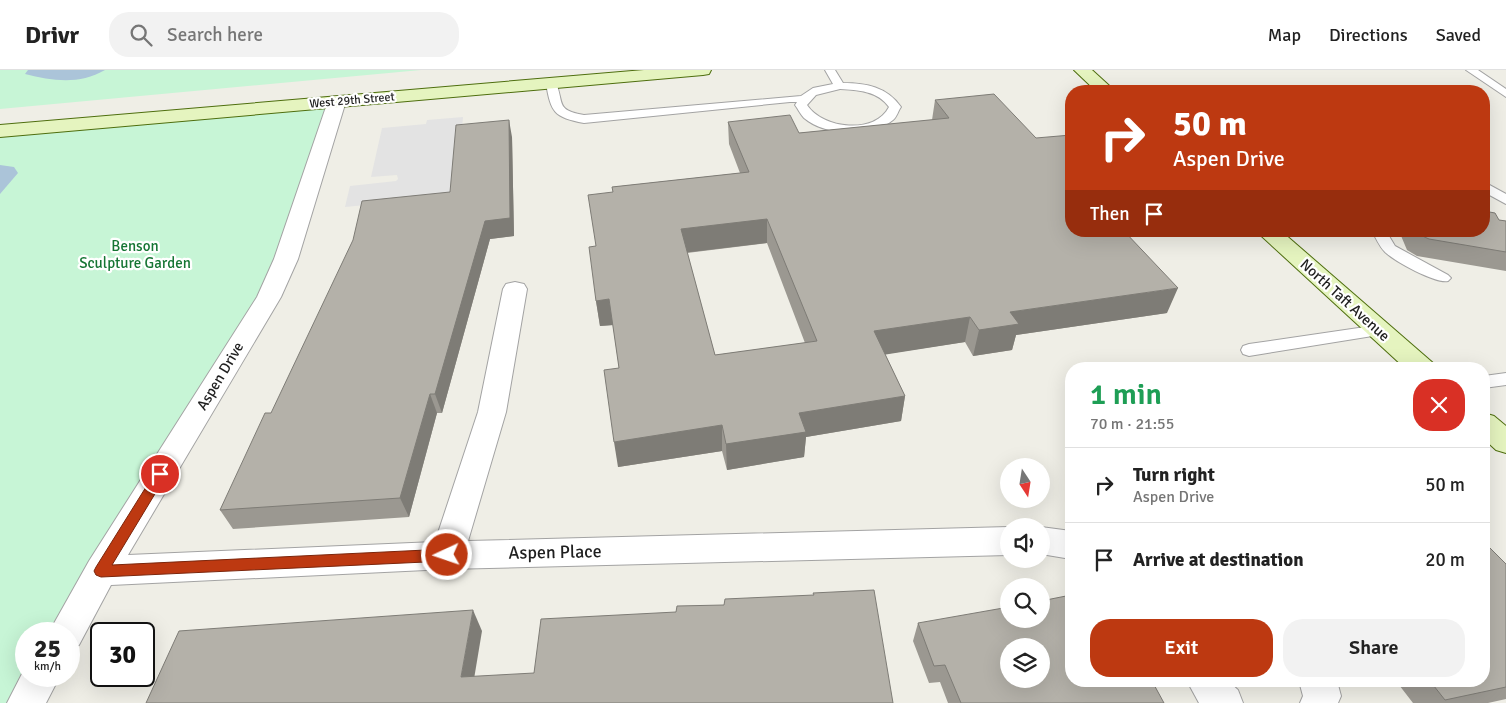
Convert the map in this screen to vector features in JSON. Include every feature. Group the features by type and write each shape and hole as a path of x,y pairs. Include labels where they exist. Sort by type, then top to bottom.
{"main road":[{"name":"West 29th Street","path":"0,130 703,70"},
{"path":"1082,70 1099,85"},
{"name":"North Taft Avenue","path":"1274,237 1415,362"},
{"path":"1490,428 1506,442"}],"street":[{"name":"Aspen Drive","path":"73,622 101,571 269,297 286,259 337,101"},
{"path":"447,555 492,412 514,289"},
{"name":"Aspen Place","path":"101,571 447,555 1000,541"},
{"path":"1050,542 1065,544"},
{"path":"26,703 35,687"},
{"path":"1210,687 1216,697 1224,703"},
{"path":"1319,703 1322,696 1320,687"}],"lane":[{"path":"830,70 840,86"},
{"path":"1471,70 1506,94"},
{"path":"551,83 556,108 564,116 584,119 803,99 817,90 840,86 865,88 886,96 895,107 890,119 870,127 843,128 818,122 808,117 801,105 803,99"},
{"path":"1490,190 1506,200"},
{"path":"1383,237 1390,249 1410,262 1443,278"},
{"path":"1249,350 1379,330"},
{"path":"1490,381 1506,379"}],"green space":[{"path":"0,70 421,70 0,109"},
{"name":"Benson Sculpture Garden","path":"337,101 286,259 73,622 15,622 15,687 26,687 26,703 0,703 0,131"}],"shaded area":[{"path":"463,117 456,196 345,207 350,186 396,181 398,179 397,175 371,177 382,128 426,124 427,120"}],"water":[{"path":"28,70 105,70 76,80 56,80 25,74"},
{"path":"0,165 14,167 18,173 0,194"}],"building":[{"path":"994,94 1036,138 1065,136 1065,237 1130,237 1178,288 1010,312 1019,324 979,330 970,317 874,331 905,396 799,413 806,432 726,444 722,425 614,442 604,370 619,368 609,299 596,301 589,247 596,246 588,195 613,192 612,187 749,172 728,122 790,115 799,133 949,118 935,100","holes":["767,219 817,341 715,355 681,229"]},
{"path":"509,120 510,218 485,221 435,394 430,394 400,498 220,510 265,413 271,413 353,240 362,201 450,192 456,125"},
{"path":"1490,212 1495,213 1499,220 1506,221 1506,252 1425,237 1490,237"},
{"path":"1490,548 1506,564 1506,687 1445,700 1435,687 1490,687"},
{"path":"874,590 893,703 146,703 155,687 179,631 473,610 461,677 534,673 541,619 676,612 677,606 724,605 725,599 814,595 813,593"},
{"path":"1065,596 1065,687 1155,687 1164,703 961,703 945,665 934,666 918,623 1000,609 1000,628 1050,628 1050,599"}],"route":[{"path":"160,474 101,571 447,555"}]}
